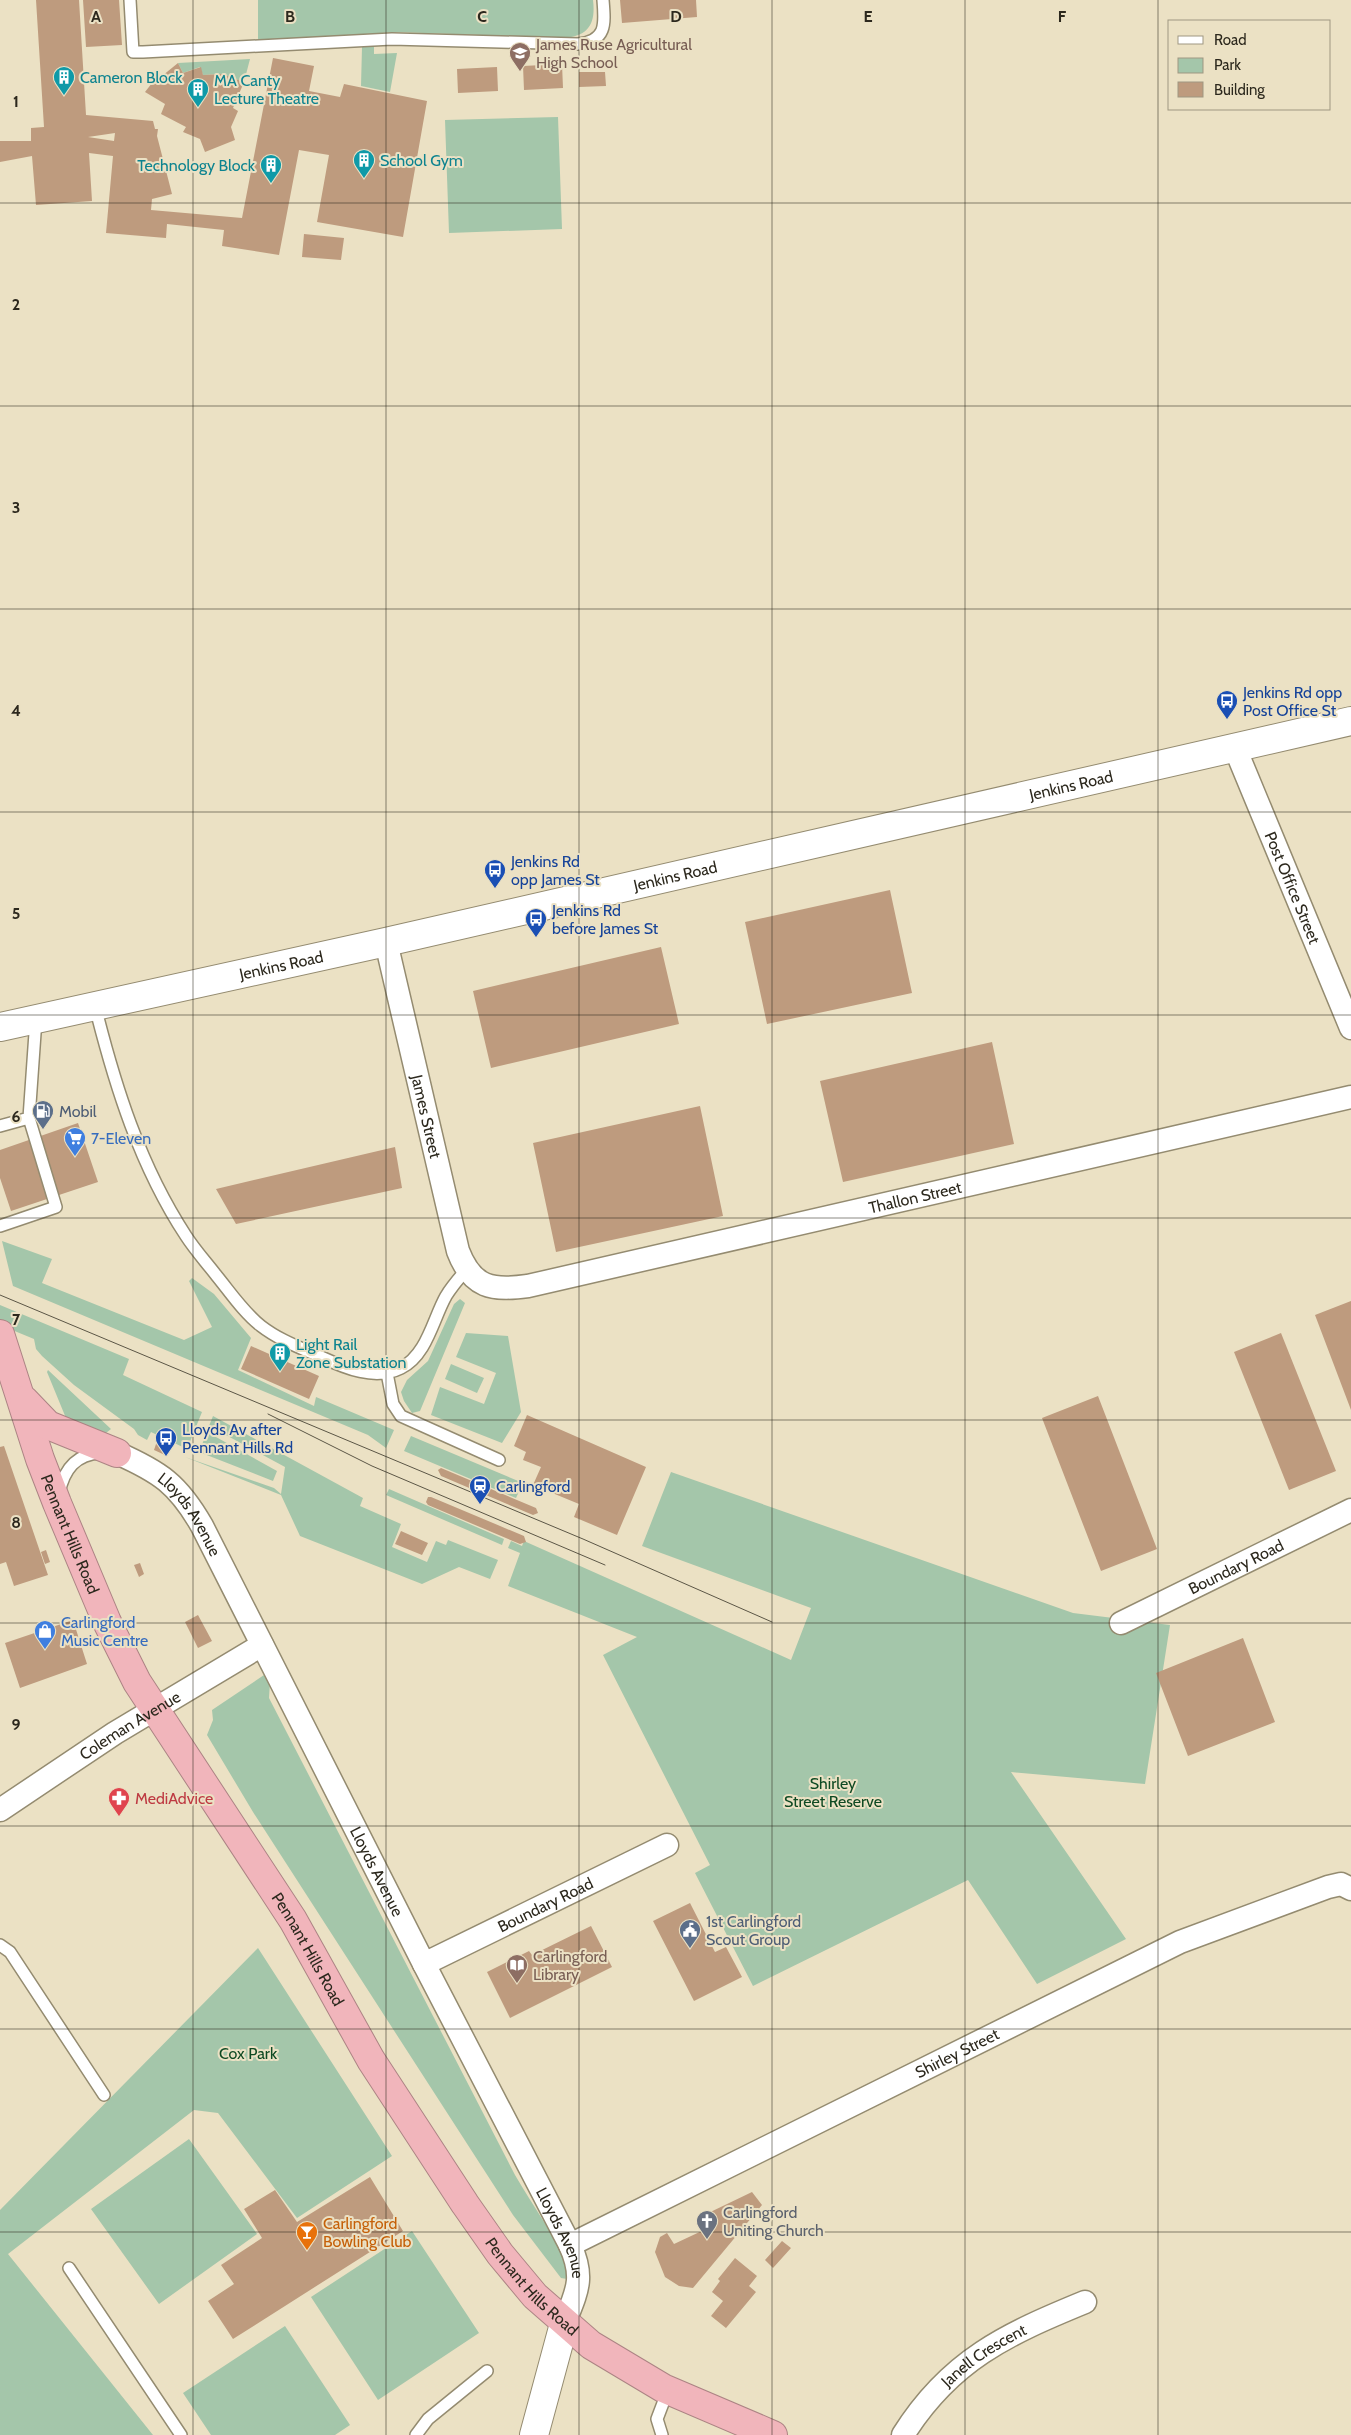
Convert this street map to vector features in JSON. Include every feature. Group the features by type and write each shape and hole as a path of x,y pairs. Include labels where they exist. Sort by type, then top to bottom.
{"highway":[{"name":"Pennant Hills Road","path":"0,1334 4,1359 20,1395 40,1459 57,1503 107,1622 137,1682 292,1920 371,2060 500,2254 534,2296 564,2324 591,2345 668,2390 773,2435"},
{"path":"20,1395 48,1424 117,1453"}],"main road":[{"name":"Jenkins Road","path":"0,1027 386,942 1351,721"},
{"path":"534,2435 564,2324"}],"street":[{"name":"Post Office Street","path":"1234,748 1351,1028"},
{"name":"James Street","path":"386,942 455,1238 474,1276"},
{"name":"Thallon Street","path":"474,1276 504,1288 528,1286 1351,1097"},
{"name":"Lloyds Avenue","path":"117,1453 168,1480 186,1499 202,1526 424,1964 579,2264 576,2295 564,2324"},
{"name":"Boundary Road","path":"1120,1624 1351,1510"},
{"name":"Coleman Avenue","path":"0,1810 115,1734 262,1645"},
{"name":"Boundary Road","path":"424,1964 667,1845"},
{"name":"Shirley Street","path":"570,2245 1180,1942 1328,1887 1341,1884 1351,1889"},
{"name":"Janell Crescent","path":"903,2435 935,2390 973,2358 996,2342 1030,2325 1085,2302"}],"lane":[{"path":"130,0 133,52 392,39 488,43 583,43 595,39 602,31 605,19 603,0"},
{"path":"95,1006 126,1116 160,1192 186,1238 260,1325 283,1340 354,1370 371,1373 387,1372 401,1368 418,1354 446,1296 474,1276"},
{"path":"1,1223 56,1207 28,1118 36,1019"},
{"path":"0,1126 28,1118"},
{"path":"387,1372 393,1404 401,1416 499,1460"},
{"path":"57,1503 64,1475 76,1460 90,1454 117,1453"},
{"path":"0,1945 10,1952 104,2095"},
{"path":"69,2268 181,2435"},
{"path":"416,2435 428,2419 488,2371"},
{"path":"662,2435 657,2419 668,2390"}],"green space":[{"path":"258,0 593,0 594,8 591,22 585,31 579,35 564,38 396,32 258,41"},
{"path":"374,46 374,54 397,53 390,92 361,86 362,47"},
{"path":"250,59 244,82 222,74 203,75 200,67 183,73 178,63"},
{"path":"558,117 562,229 449,233 445,120"},
{"path":"2,1241 52,1259 42,1283 184,1340 212,1327 189,1281 192,1278 214,1294 251,1338 238,1370 314,1406 316,1397 394,1430 386,1448 368,1435 13,1286"},
{"path":"460,1299 465,1303 420,1411 412,1413 404,1401 401,1392 407,1380 428,1361 454,1304"},
{"path":"0,1305 129,1359 123,1375 202,1412 187,1449 151,1432 147,1440 138,1435 134,1429 74,1385 42,1356 36,1349 34,1339 0,1325"},
{"path":"466,1333 508,1336 521,1412 502,1443 431,1415 440,1387 484,1404 496,1373 456,1357"},
{"path":"451,1364 484,1378 477,1393 445,1379"},
{"path":"48,1370 111,1429 106,1433 102,1433 68,1423 47,1372"},
{"path":"213,1416 363,1498 360,1506 401,1524 392,1547 427,1562 436,1541 446,1545 448,1540 498,1560 490,1579 459,1567 422,1584 300,1536 281,1495 185,1457 274,1488 281,1494 285,1467 209,1426"},
{"path":"207,1432 277,1471 273,1481 199,1452"},
{"path":"411,1436 523,1483 516,1498 404,1451"},
{"name":"Shirley Street Reserve","path":"671,1472 1073,1613 1170,1625 1145,1784 1011,1772 1126,1939 1037,1984 968,1880 753,1986 695,1873 710,1865 603,1655 637,1637 508,1586 520,1553 508,1548 511,1541 522,1546 524,1541 791,1660 811,1608 642,1546"},
{"path":"389,1489 504,1539 502,1545 386,1495"},
{"path":"267,1673 270,1682 269,1698 515,2175 570,2267 567,2279 561,2278 513,2215 253,1812 207,1735 213,1720 212,1710"},
{"name":"Cox Park","path":"258,1948 392,2156 297,2218 218,2113 194,2110 8,2254 153,2435 0,2435 0,2210"},
{"path":"189,2139 257,2234 159,2304 91,2209"},
{"path":"412,2231 479,2333 378,2400 311,2297"},
{"path":"285,2326 350,2425 335,2435 211,2435 183,2393"}],"building":[{"path":"36,0 79,0 86,115 153,121 155,129 158,129 157,136 172,194 152,199 151,210 242,218 273,58 314,66 309,91 340,97 344,84 427,101 403,237 317,222 329,155 299,150 279,255 222,246 224,230 167,224 166,238 106,233 113,156 89,153 92,201 36,205 32,156 0,162 0,141 31,141 31,128 44,127","holes":["115,133 114,141 88,137"]},
{"path":"83,0 119,0 122,45 86,47"},
{"path":"620,0 696,0 697,17 622,23"},
{"name":"MA Canty Lecture Theatre","path":"178,63 183,73 201,67 203,75 222,74 244,82 233,108 238,111 231,127 235,140 205,152 200,139 183,132 186,127 161,114 165,104 145,92 159,74 162,76"},
{"path":"562,64 563,88 524,90 523,66"},
{"path":"497,67 498,91 458,93 457,69"},
{"path":"579,72 605,72 606,86 579,87"},
{"path":"304,234 344,238 341,260 302,257"},
{"path":"890,890 912,993 767,1024 745,922"},
{"path":"661,947 679,1024 491,1068 473,991"},
{"path":"992,1042 1014,1144 843,1182 820,1081"},
{"path":"700,1106 723,1216 556,1252 533,1143"},
{"path":"78,1123 98,1182 11,1211 0,1178 0,1150"},
{"path":"395,1147 402,1188 236,1224 216,1189"},
{"path":"1351,1301 1351,1410 1315,1315"},
{"path":"1281,1333 1336,1471 1289,1490 1234,1352"},
{"name":"Light Rail Zone Substation","path":"251,1346 319,1376 309,1399 241,1369"},
{"path":"1098,1396 1157,1549 1101,1571 1042,1418"},
{"path":"527,1415 646,1467 617,1535 574,1517 579,1504 533,1485 541,1467 523,1460 526,1452 514,1446"},
{"path":"156,1444 167,1449 165,1455 154,1450"},
{"path":"4,1446 48,1575 14,1586 6,1562 0,1564 0,1447"},
{"path":"441,1468 536,1508 538,1513 533,1515 441,1476 438,1470"},
{"path":"428,1497 524,1536 526,1542 520,1544 428,1505 426,1502"},
{"path":"401,1531 428,1543 422,1555 395,1544"},
{"path":"46,1550 50,1562 45,1564 41,1552"},
{"path":"140,1563 144,1574 139,1577 134,1565"},
{"path":"198,1615 212,1641 198,1648 185,1622"},
{"path":"73,1620 87,1664 20,1688 5,1643"},
{"path":"1243,1638 1275,1722 1188,1756 1156,1673"},
{"name":"1st Carlingford Scout Group","path":"690,1903 715,1952 726,1947 742,1977 694,2001 653,1921"},
{"path":"591,1926 612,1967 510,2018 487,1972 529,1951 532,1955"},
{"name":"Carlingford Bowling Club","path":"370,2177 403,2231 233,2339 208,2301 234,2284 221,2265 262,2238 244,2209 275,2190 297,2222"},
{"name":"Carlingford Uniting Church","path":"752,2192 762,2205 693,2288 679,2286 665,2277 655,2252 660,2237 667,2233 674,2244 706,2229 700,2217"},
{"path":"782,2241 791,2248 773,2268 765,2260"},
{"path":"735,2258 757,2276 749,2286 756,2292 726,2328 711,2316 723,2301 712,2292 720,2281 718,2279"}],"tram line":[{"path":"0,1295 583,1539 772,1622"},
{"path":"268,1414 372,1466 605,1565"}],"place":[{"name":"James Ruse Agricultural High School","path":"520,72"},
{"name":"Cameron Block","path":"64,96"},
{"name":"MA Canty Lecture Theatre","path":"198,108"},
{"name":"School Gym","path":"364,179"},
{"name":"Technology Block","path":"271,184"},
{"name":"Jenkins Rd opp Post Office St","path":"1227,720"},
{"name":"Jenkins Rd opp James St","path":"495,889"},
{"name":"Jenkins Rd before James St","path":"536,938"},
{"name":"Mobil","path":"43,1130"},
{"name":"7-Eleven","path":"75,1157"},
{"name":"Light Rail Zone Substation","path":"280,1372"},
{"name":"Lloyds Av after Pennant Hills Rd","path":"166,1457"},
{"name":"Carlingford","path":"480,1505"},
{"name":"Carlingford Music Centre","path":"45,1650"},
{"name":"MediAdvice","path":"119,1817"},
{"name":"1st Carlingford Scout Group","path":"690,1949"},
{"name":"Carlingford Library","path":"517,1984"},
{"name":"Carlingford Uniting Church","path":"707,2240"},
{"name":"Carlingford Bowling Club","path":"307,2251"}]}
